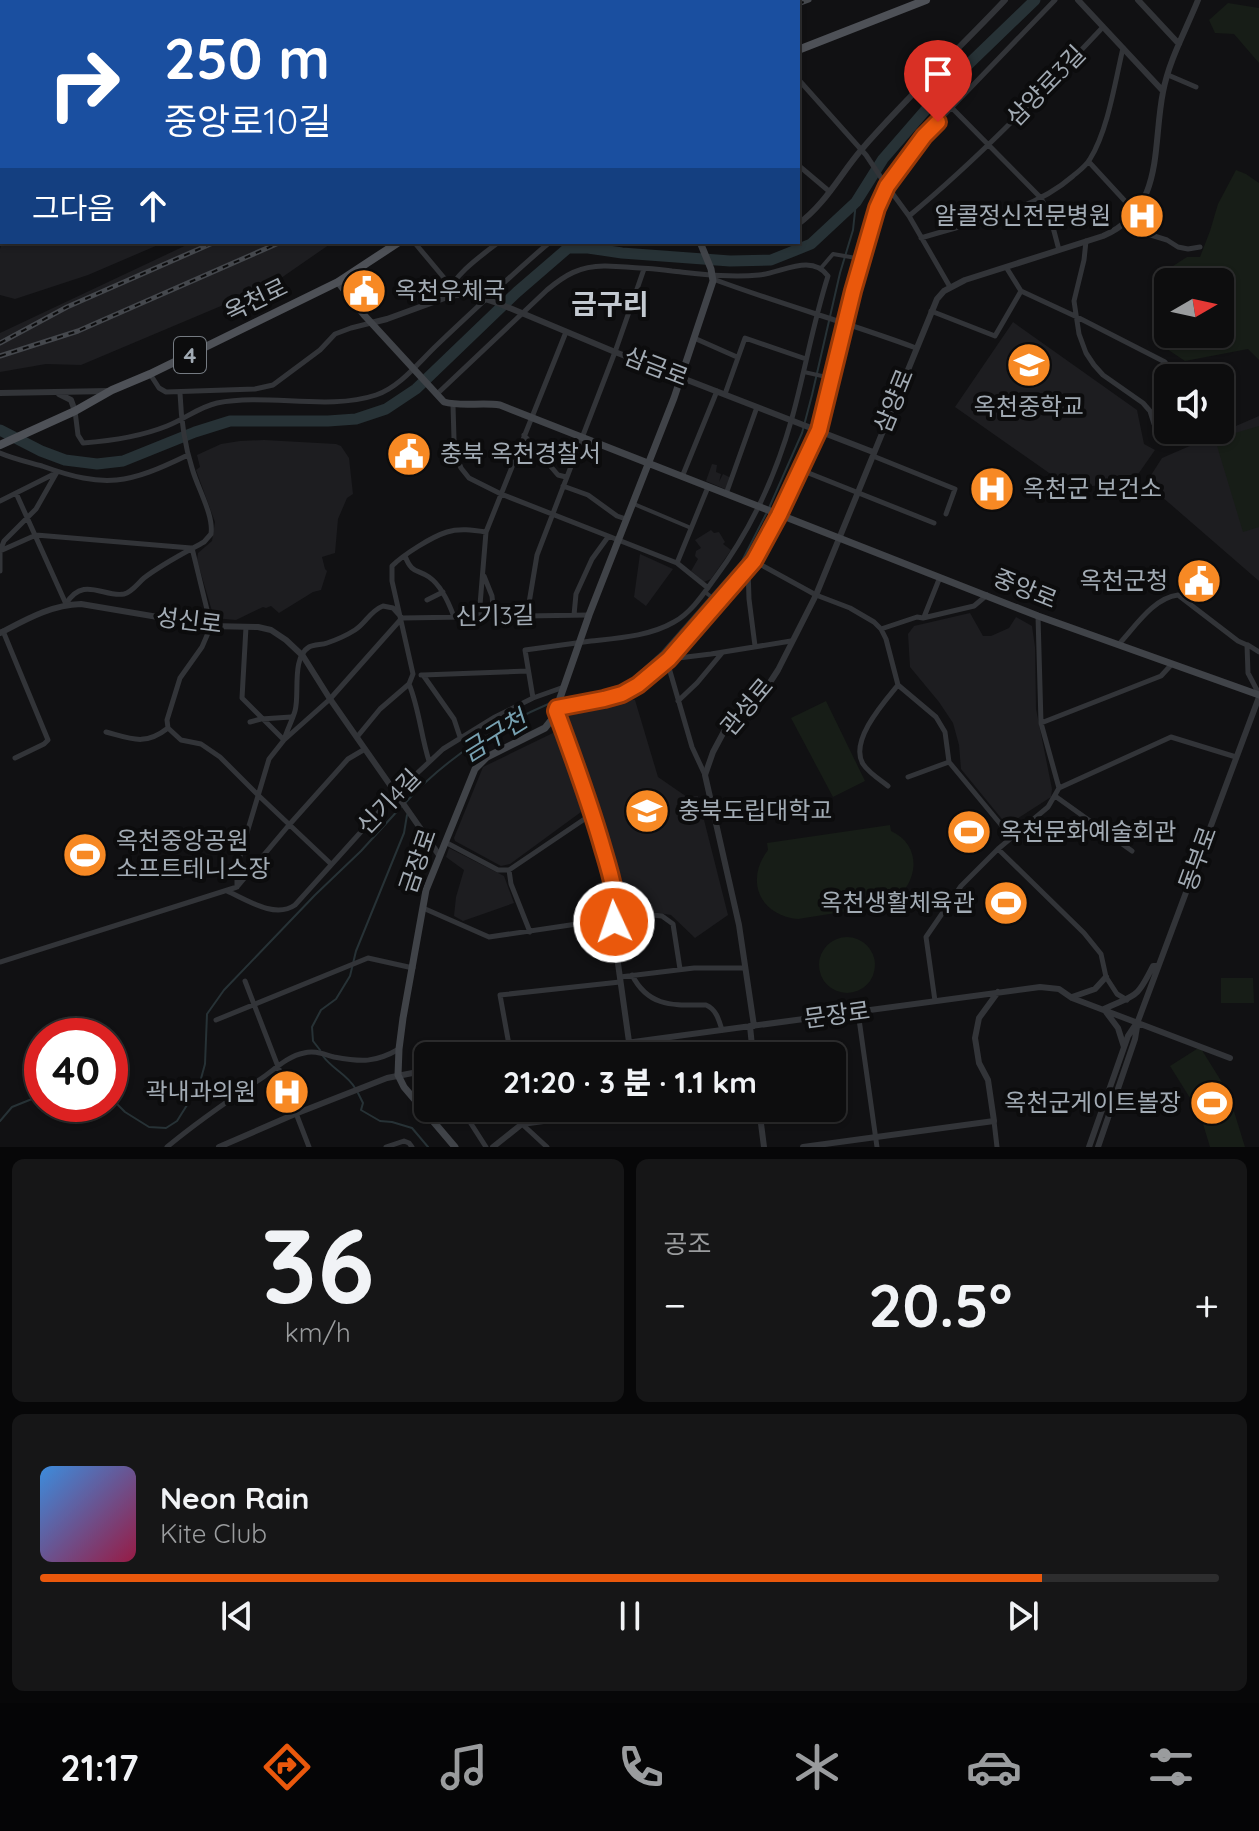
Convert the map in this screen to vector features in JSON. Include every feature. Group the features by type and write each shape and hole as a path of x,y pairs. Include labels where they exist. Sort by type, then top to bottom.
{"main road":[{"path":"800,49 926,0"},
{"name":"옥천로","path":"0,445 338,282 396,244"},
{"path":"556,710 694,337 712,274 701,244"},
{"path":"338,282 371,323 444,402 453,405 485,402 500,405 761,508"},
{"name":"중앙로","path":"761,508 1038,616 1259,695"},
{"name":"금장로","path":"398,1075 403,1018 426,890 475,769 480,763 545,728 556,710"},
{"path":"398,1075 412,1097 455,1147"}],"street":[{"path":"800,223 1002,0"},
{"path":"629,1042 613,928 612,880 556,710 622,694 638,685 668,660 754,561 801,470 817,430 844,322 885,184 924,136 1055,0"},
{"name":"삼양로3길","path":"1078,0 1163,91"},
{"path":"1138,0 1179,44"},
{"path":"800,81 864,152 909,216 950,287 1115,230 1136,213 1146,195 1157,149 1163,91 1198,0"},
{"name":"삼양로3길","path":"909,216 988,145 1103,27"},
{"path":"921,238 1041,198 1057,190 1089,162 1102,132 1123,48"},
{"path":"1168,75 1196,87"},
{"path":"952,108 1041,198 1050,216 1059,250"},
{"path":"1089,162 1136,213"},
{"path":"800,167 830,192"},
{"path":"1127,222 1141,232 1178,247 1200,247"},
{"path":"1086,241 1074,301 1079,334 1086,353 1103,375 1143,403 1150,411 1154,424"},
{"path":"416,244 450,285"},
{"path":"444,298 460,274 497,244"},
{"path":"56,393 71,400 78,435 83,443 167,426 199,409 233,400 343,400 376,395 405,377 548,244"},
{"path":"821,268 833,254 862,259"},
{"path":"434,393 520,312 564,277 586,266 758,275 803,265 821,268 828,276 793,421 761,508 738,545 706,590 677,621 667,626 636,635 525,650 533,698"},
{"path":"1006,267 1021,291 1166,364"},
{"path":"527,615 537,555 644,269"},
{"path":"712,274 757,295 916,348"},
{"name":"삼양로","path":"838,538 931,311 937,299 950,287"},
{"path":"931,311 995,336 1021,291"},
{"path":"150,374 159,388 166,392 263,389 309,359 335,334 444,298 463,294 488,299"},
{"name":"삼금로","path":"488,299 817,430"},
{"path":"479,617 486,532 566,332"},
{"path":"694,337 737,357"},
{"path":"682,477 745,338 806,359"},
{"path":"804,372 831,378"},
{"path":"0,393 112,390"},
{"path":"16,493 66,604 75,594 89,589 125,594 146,576 204,542 211,534 212,528 187,452 180,393"},
{"path":"453,405 456,455 469,478 552,515 677,563 718,602"},
{"path":"726,494 757,407"},
{"path":"817,430 955,489 946,514"},
{"path":"524,435 558,475 566,477"},
{"path":"0,453 57,472 90,480 113,481 149,472 187,452"},
{"path":"801,470 934,523"},
{"path":"0,501 57,472"},
{"path":"0,571 0,551 4,541 36,509 57,472"},
{"path":"563,486 588,495 626,519"},
{"path":"677,563 708,487"},
{"path":"632,503 691,528"},
{"path":"357,737 380,709 409,684 413,674 392,566 449,531 486,532"},
{"path":"0,551 36,535 192,548"},
{"path":"574,615 576,594 592,559 608,537"},
{"name":"관성로","path":"705,775 728,724 767,687 778,670 816,595 838,538"},
{"path":"192,548 211,626 207,639 180,678 167,720 168,728 181,740 209,748 220,757 331,864"},
{"path":"405,556 415,572 429,577 443,592 454,617"},
{"path":"754,561 816,595 850,608 881,629 898,685 936,717 945,732 949,762 1012,838"},
{"path":"748,568 755,646"},
{"path":"482,571 492,596 494,616"},
{"path":"923,618 940,577"},
{"path":"427,600 443,592"},
{"path":"881,629 917,617 974,606 987,595"},
{"path":"1118,645 1153,607 1168,596 1178,595 1238,641 1259,652"},
{"name":"성신로","path":"2,632 50,608 66,604 211,626 271,630 303,656 439,855"},
{"name":"신기3길","path":"303,656 311,646 324,644 359,628 372,612 383,606 393,608 402,618 589,615"},
{"path":"1038,616 1041,723 1059,788"},
{"path":"237,887 237,866 269,759 284,740 330,699 402,618"},
{"path":"246,627 242,698 284,740"},
{"path":"0,639 2,632"},
{"path":"2,632 48,740 15,758"},
{"path":"668,660 791,641"},
{"path":"1247,645 1248,673 1259,695"},
{"path":"678,701 723,652"},
{"path":"284,740 297,699 296,678 303,656"},
{"path":"668,660 692,747 705,775 739,925 753,1042"},
{"path":"1041,723 1161,676 1172,664"},
{"path":"411,668 415,674 423,675 527,671"},
{"path":"423,675 454,719 460,737"},
{"path":"409,684 429,761"},
{"path":"888,786 863,765 859,752 863,735 898,685"},
{"name":"신기4길","path":"226,891 276,911 287,911 429,761 460,737 533,698 565,688"},
{"name":"동부로","path":"1098,1147 1135,1039 1138,1021 1259,695"},
{"path":"250,722 292,717"},
{"path":"106,732 145,740 157,737 168,728"},
{"path":"935,1001 926,937 961,886 998,849 1048,807 1059,788 1171,737 1236,757"},
{"path":"0,962 237,887 348,759 365,749"},
{"path":"908,777 949,762"},
{"path":"1055,796 1132,851"},
{"path":"444,842 498,870 509,870 592,814"},
{"path":"998,849 1084,933 1101,954 1106,977 1117,994 1127,1000"},
{"path":"509,870 511,884 530,932"},
{"path":"423,908 489,937 577,924 614,922"},
{"path":"615,911 662,916 673,924 680,969"},
{"path":"216,1020 368,958 413,968"},
{"path":"1124,1047 1118,1028 1104,1009 1139,992 1153,966 1158,966"},
{"path":"508,1042 500,995 680,969 745,968"},
{"path":"632,975 638,987 659,1002 711,1007 719,1018 722,1030"},
{"path":"1072,998 1095,989 1106,977"},
{"path":"245,981 309,1147"},
{"name":"문장로","path":"629,1042 1040,987 1059,989 1072,998 1230,1058"},
{"path":"997,1147 988,1080 979,1063 975,1038 979,1018 998,992"},
{"path":"858,1012 877,1147"},
{"name":"동부로","path":"1089,1147 1128,1036 1138,1021"},
{"path":"167,1147 213,1110 292,1056 308,1052 352,1060 377,1060 399,1049"},
{"path":"219,1147 356,1090 398,1075 414,1074"},
{"path":"803,1147 994,1121"},
{"path":"470,1122 486,1147"},
{"path":"493,1147 522,1124 536,1122"},
{"path":"761,1122 764,1147"},
{"path":"522,1124 547,1147"},
{"path":"386,1147 404,1141 412,1147"}],"shaded area":[{"path":"1228,3 1259,8 1259,63 1234,34 1215,33 1209,20"},
{"path":"1236,170 1259,183 1259,360 1248,349 1185,361 1166,348 1234,348 1234,268 1173,268 1187,257 1200,257 1218,204"},
{"path":"1,244 160,244 88,275 15,299 0,295"},
{"path":"189,244 330,244 271,285 81,365 46,364 0,372 0,333"},
{"name":"옥천중학교","path":"1013,322 1137,410 1144,444 1155,450 1134,480 1072,489 955,407"},
{"path":"1259,416 1259,581 1146,483 1162,458 1194,444 1234,444 1234,427"},
{"path":"1259,426 1259,527 1243,532 1217,444 1234,444 1234,433"},
{"path":"264,440 341,446 349,458 353,494 347,498 338,519 335,553 322,557 327,571 321,590 279,613 271,606 236,620 214,618 197,560 198,553 212,541 215,522 196,470 200,467 197,455 221,444"},
{"path":"712,464 717,465 716,472 721,474 719,482 723,474 731,478 727,490 706,481"},
{"path":"711,530 719,532 725,542 723,544 731,550 711,579 704,582 691,571 698,559 696,551 701,548 695,540"},
{"path":"640,554 673,569 646,606 634,597"},
{"path":"970,613 983,636 1009,628 1016,617 1032,626 1036,709 1052,789 1051,797 1009,824 961,769 953,723 910,667 908,634 914,626"},
{"name":"충북도립대학교","path":"635,700 658,777 687,797 698,796 728,915 695,938 671,915 619,907 615,879 562,719 566,713"},
{"path":"826,701 865,781 833,797 791,718"},
{"path":"560,732 581,802 581,812 510,864 501,866 455,841 483,767"},
{"path":"890,825 891,831 909,847 913,868 905,889 886,905 798,919 774,911 765,903 757,884 761,861 768,850 767,843"},
{"path":"449,848 504,876 514,903 463,921 454,916 464,870 446,857"},
{"path":"847,937 867,945 875,965 867,985 847,993 827,985 819,965 827,945"},
{"path":"1221,978 1253,978 1254,1003 1221,1003"},
{"name":"옥천군게이트볼장","path":"1200,1047 1228,1092 1245,1147 1210,1147 1200,1114 1170,1066"}],"waterway":[{"name":"금구천","path":"0,430 65,460 97,464 123,461 230,421 356,419 386,409 416,389 517,292 568,248 730,261 771,260 811,244 856,202 883,159 949,83 1035,0"},
{"name":"금구천","path":"769,508 802,433 853,230 856,202"},
{"name":"금구천","path":"561,700 604,694 630,681 662,652 742,561 766,514"},
{"name":"금구천","path":"406,802 474,744 555,701"},
{"name":"금구천","path":"128,1114 149,1127 166,1128 177,1121 199,1086 205,1064 207,1014 224,990 401,807"},
{"path":"320,1050 313,1041 312,1027 321,1010 336,999 350,976 356,951 404,833 407,815"},
{"path":"323,1056 355,1088"},
{"path":"358,1093 363,1103 361,1110 380,1121 412,1128 428,1147"},
{"name":"금구천","path":"0,1121 12,1107 24,1102"}],"railway":[{"path":"800,3 809,0"},
{"path":"0,343 67,307 210,244"},
{"path":"0,356 78,331 276,244"}],"place":[{"name":"알콜정신전문병원","path":"1142,216"},
{"name":"옥천우체국","path":"364,291"},
{"name":"옥천중학교","path":"1029,365"},
{"name":"충북 옥천경찰서","path":"409,454"},
{"name":"옥천군 보건소","path":"992,489"},
{"name":"옥천군청","path":"1199,581"},
{"name":"충북도립대학교","path":"647,811"},
{"name":"옥천문화예술회관","path":"969,832"},
{"name":"옥천중앙공원 소프트테니스장","path":"85,855"},
{"name":"옥천생활체육관","path":"1006,903"},
{"name":"곽내과의원","path":"287,1092"},
{"name":"옥천군게이트볼장","path":"1212,1103"}],"district":[{"name":"금구리","path":"610,304"}],"route":[{"path":"614,922 612,880 557,708 622,694 638,685 669,659 754,561 819,430 877,208 887,186 938,122"}]}
